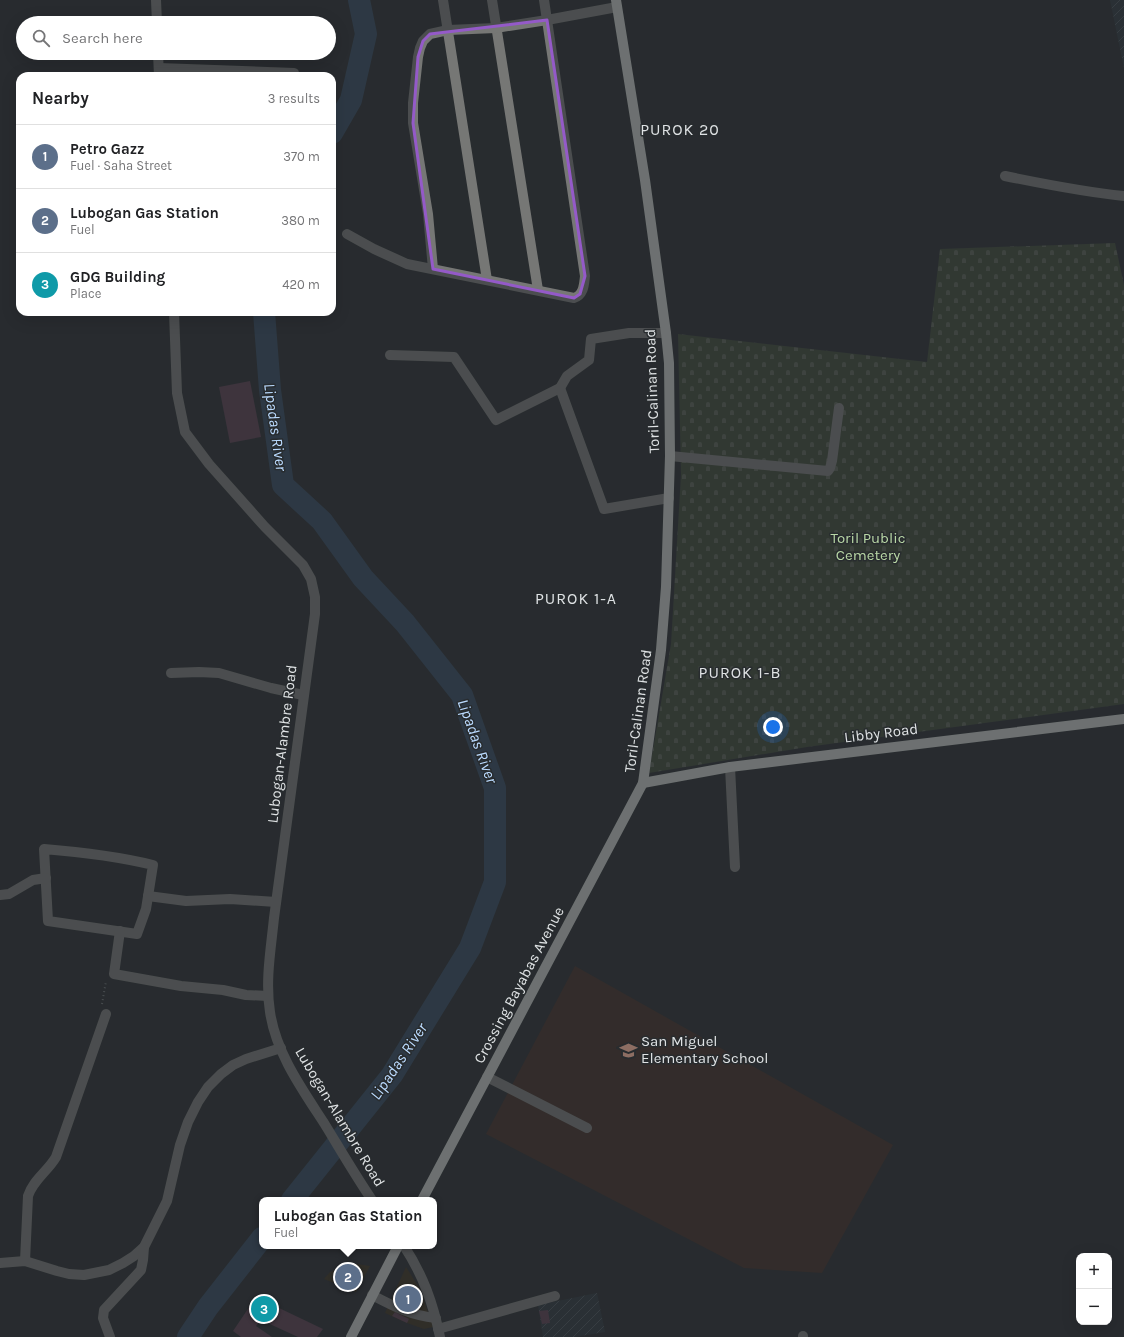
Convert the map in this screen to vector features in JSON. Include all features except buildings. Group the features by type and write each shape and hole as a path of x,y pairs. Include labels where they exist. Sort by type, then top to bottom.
{"main road":[{"name":"Toril-Calinan Road","path":"617,3 645,180 669,363 670,456 664,624 643,783"},
{"name":"Libby Road","path":"643,783 730,767 1124,719"},
{"name":"Crossing Bayabas Avenue","path":"424,1197 643,783"},
{"path":"350,1337 396,1249"}],"street":[{"path":"156,0 157,16"},
{"path":"443,0 487,280"},
{"path":"492,0 538,290"},
{"path":"347,234 374,249 407,264 574,298 578,297 583,288 585,276 544,0"},
{"path":"433,269 428,214 413,123 413,103 418,57 423,41 430,34 448,30 496,28 547,20 617,3"},
{"path":"158,60 159,72"},
{"path":"1005,176 1102,194 1124,196"},
{"name":"Lubogan-Alambre Road","path":"174,316 178,393 185,432 209,464 265,527 303,565 311,579 315,597 315,614 276,902 270,954 268,996 274,1029 281,1048 319,1116 370,1197"},
{"path":"390,355 454,357 496,420 560,388 567,376 589,360 591,339 629,333 666,333"},
{"path":"560,388 604,509 669,498"},
{"path":"670,456 828,471 832,461 839,408"},
{"path":"171,673 219,673 271,688 304,695"},
{"path":"730,767 735,867"},
{"path":"44,849 121,857 153,865 146,910 137,934 48,921 46,878 44,849"},
{"path":"0,894 9,894 26,883 33,880 46,878"},
{"path":"148,896 186,901 230,899 276,902"},
{"path":"120,931 114,974 181,986 223,990 246,995 268,996"},
{"path":"25,1260 28,1196 30,1188 51,1166 56,1157 106,1014"},
{"path":"110,1337 103,1318 104,1310 141,1270 144,1247 167,1201 180,1145 188,1122 198,1102 208,1087 233,1065 246,1059 281,1048"},
{"path":"487,1077 587,1128"},
{"path":"0,1263 25,1260 57,1271 84,1276 109,1270 123,1263 144,1247"},
{"path":"406,1249 418,1268 424,1282 436,1318 439,1333 555,1296"},
{"path":"372,1295 395,1307 418,1316 436,1318"}],"path":[{"path":"106,1014 102,1007 105,985 108,977 114,974"}],"highlighted area":[{"path":"547,20 585,276 580,294 574,298 433,269 413,123 418,57 423,41 430,34"}],"shaded area":[{"path":"1110,0 1124,0 1124,68"},
{"name":"San Miguel Elementary School","path":"575,966 893,1145 822,1273 744,1268 486,1134"},
{"path":"357,1264 370,1266 356,1292 324,1279 330,1272 338,1268"},
{"path":"406,1267 420,1289 433,1327 424,1329 385,1313"},
{"path":"597,1293 605,1332 574,1337 543,1337 538,1305"}],"green space":[{"name":"Toril Public Cemetery","path":"1115,243 1124,285 1124,704 807,747 649,773 671,644 681,475 678,334 927,362 940,249"}],"waterway":[{"name":"Lipadas River","path":"336,126 351,100 366,34 359,0"},
{"name":"Lipadas River","path":"264,316 270,390 283,485 322,521 363,578 405,623 462,695 495,788 495,882 470,948 392,1075 294,1197"},
{"name":"Lipadas River","path":"188,1337 208,1307 259,1242"}],"place":[{"name":"San Miguel Elementary School","path":"628,1050"},
{"name":"Lubogan Gas Station","path":"348,1277"},
{"name":"Petro Gazz","path":"408,1299"},
{"name":"GDG Building","path":"264,1309"}],"district":[{"name":"PUROK 20","path":"680,129"},
{"name":"PUROK 1-A","path":"576,598"},
{"name":"PUROK 1-B","path":"740,672"}]}
